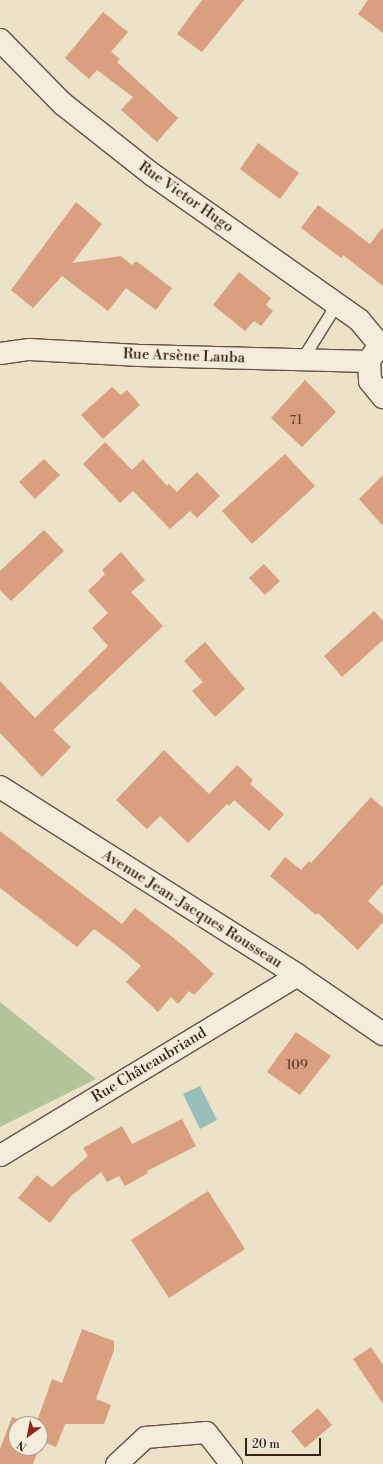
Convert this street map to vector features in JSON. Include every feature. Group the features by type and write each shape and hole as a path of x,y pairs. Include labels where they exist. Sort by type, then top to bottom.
{"street":[{"name":"Rue Victor Hugo","path":"0,40 63,104 153,174 360,320 377,350"},
{"name":"Rue Arsène Lauba","path":"0,353 29,349 139,355 302,359 377,350"},
{"path":"377,350 370,381 383,397"},
{"name":"Avenue Jean-Jacques Rousseau","path":"0,786 297,975 383,1034"},
{"name":"Rue Châteaubriand","path":"0,1155 297,975"},
{"path":"116,1464 145,1437 206,1432 231,1464"}],"lane":[{"path":"302,359 332,311 326,295"}],"green space":[{"path":"0,1002 96,1079 0,1127"}],"water":[{"path":"200,1086 217,1120 200,1129 183,1094"}],"building":[{"path":"202,0 244,0 202,52 177,34"},
{"path":"368,0 383,0 383,33 358,14"},
{"path":"103,12 128,32 111,52 120,59 117,62 178,118 157,142 121,110 133,97 97,70 89,79 65,58"},
{"path":"258,143 299,173 280,199 240,169"},
{"path":"76,202 102,224 72,263 121,256 132,265 136,261 172,288 156,310 126,288 108,311 62,276 33,308 11,290"},
{"path":"318,205 370,244 383,227 383,286 343,255 341,258 301,228"},
{"path":"239,272 271,298 266,305 273,311 261,326 254,321 245,331 213,305"},
{"path":"305,380 336,412 302,447 271,418"},
{"path":"112,387 121,395 127,390 140,405 103,439 81,415"},
{"path":"105,442 132,470 143,459 167,486 169,484 177,492 197,472 220,496 197,518 190,511 170,529 133,491 120,503 83,464"},
{"path":"285,454 315,486 252,544 222,511"},
{"path":"44,459 60,475 35,499 19,482"},
{"path":"383,475 383,526 359,499"},
{"path":"44,530 64,551 11,601 0,590 0,571"},
{"path":"121,552 145,580 131,592 163,626 53,730 71,747 42,777 0,733 0,681 35,718 108,646 92,628 108,613 88,591 105,574 102,570"},
{"path":"264,564 280,581 265,595 249,578"},
{"path":"374,611 383,621 383,640 342,677 324,656"},
{"path":"205,642 245,689 215,717 192,691 203,682 184,661"},
{"path":"164,750 209,794 237,765 253,780 250,784 284,814 269,831 234,800 229,806 227,804 188,843 160,816 147,829 116,800"},
{"path":"371,797 383,808 383,884 368,901 383,915 383,922 358,950 318,913 316,915 270,876 285,857 301,870 309,861 311,863"},
{"path":"0,831 122,924 135,908 185,947 214,974 194,995 189,991 178,1004 171,997 158,1012 126,982 141,966 122,950 94,929 77,947 0,888"},
{"path":"296,1032 331,1056 300,1095 267,1072"},
{"path":"182,1119 196,1146 147,1171 148,1173 125,1186 119,1176 107,1182 101,1172 71,1196 50,1223 18,1198 37,1175 52,1187 88,1156 83,1148 122,1126 132,1144"},
{"path":"208,1191 245,1249 169,1298 131,1240"},
{"path":"82,1329 114,1341 114,1350 96,1399 111,1405 104,1424 65,1424 56,1447 48,1444 48,1416 39,1416 52,1379 62,1383"},
{"path":"371,1347 383,1365 383,1404 353,1359"},
{"path":"318,1408 332,1425 305,1448 291,1431"},
{"path":"8,1428 8,1456 36,1456 33,1464 0,1464 0,1449"}]}
